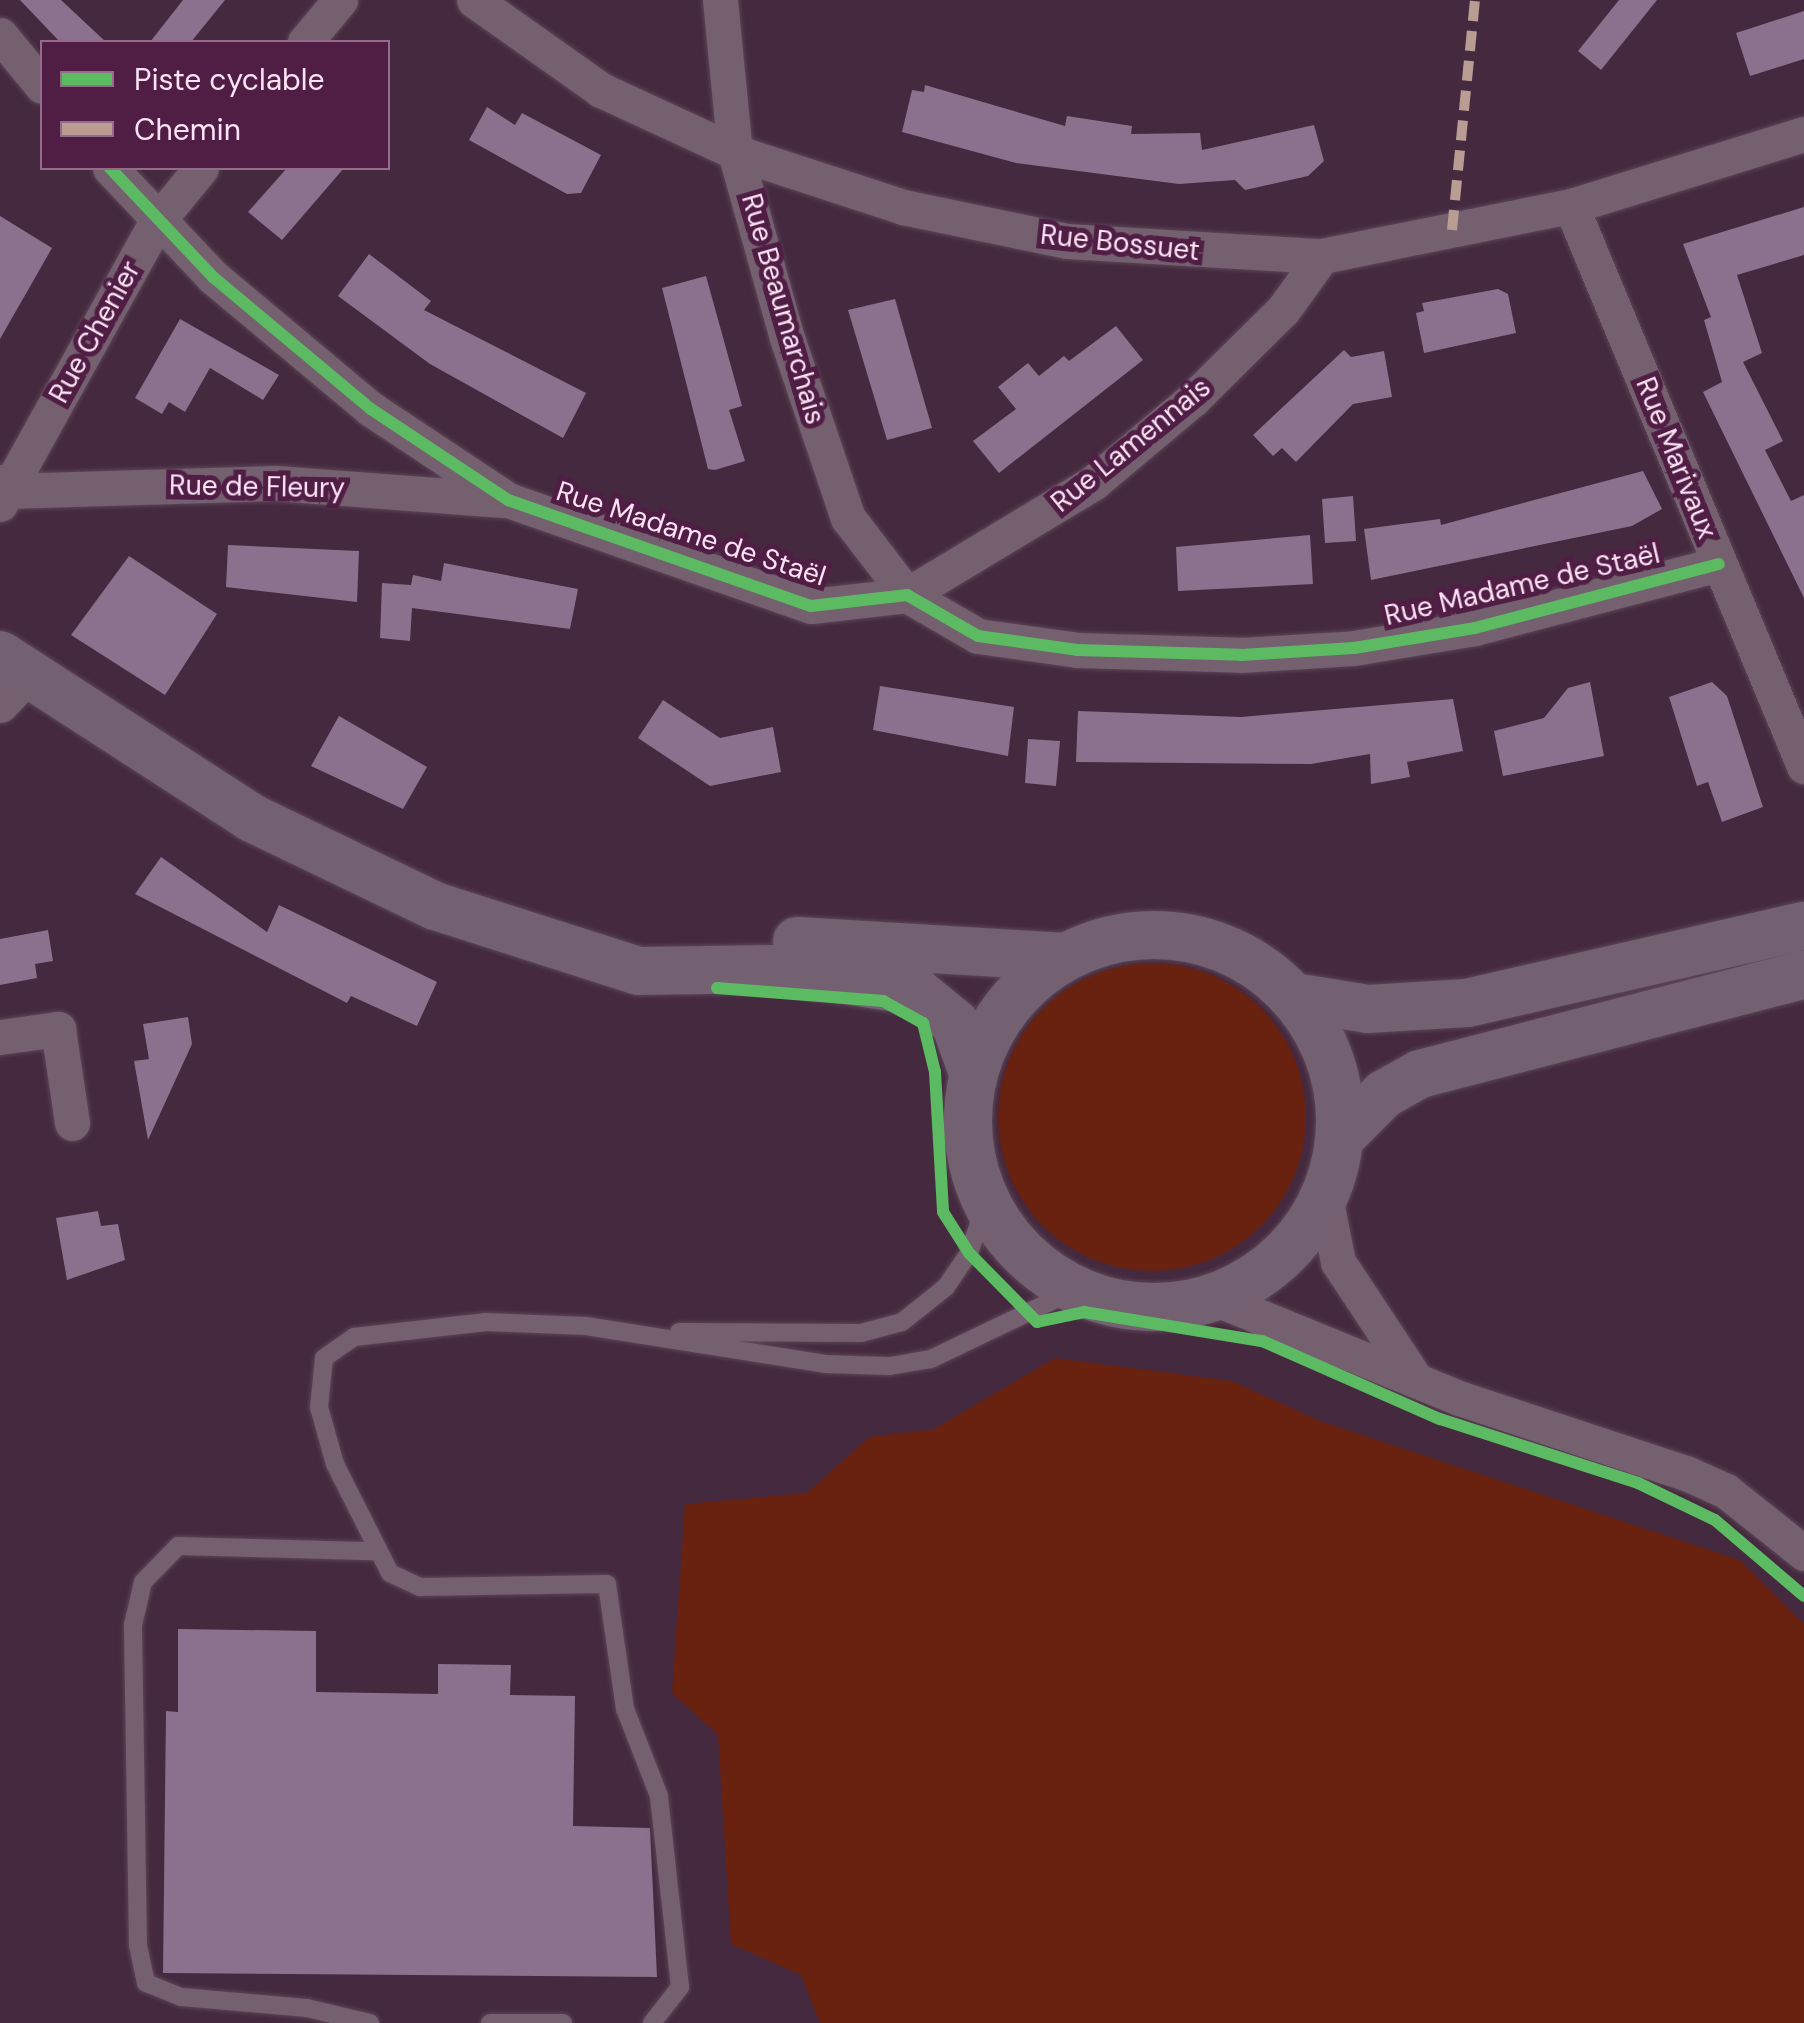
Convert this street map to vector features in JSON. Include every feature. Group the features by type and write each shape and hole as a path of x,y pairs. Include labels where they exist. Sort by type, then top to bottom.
{"main road":[{"path":"10,678 252,818 435,906 638,972 773,970 916,990 955,1023 972,1073 971,1162 986,1203 1039,1268 1075,1290 1136,1306 1214,1298 1280,1258 1325,1196 1340,1137 1333,1071 1294,997 1256,964 1177,937 1111,939 1063,957 1002,1013 972,1073"},
{"path":"1294,997 1368,1009 1467,1003 1804,926"},
{"path":"562,946 812,941 1063,957"},
{"path":"1340,1137 1384,1094 1420,1074 1804,975"}],"street":[{"path":"307,40 340,0"},
{"name":"Rue Bossuet","path":"474,0 602,90 735,152 903,207 1067,241 1322,256 1571,206 1804,134"},
{"name":"Rue Beaumarchais","path":"720,0 735,152 848,518 907,596"},
{"path":"0,35 40,84"},
{"name":"Rue Madame de Staël","path":"112,170 156,223 370,409 508,500 811,606 907,596 978,636 1077,650 1241,655 1354,648 1475,628 1719,564"},
{"name":"Rue Chenier","path":"2,492 156,223 199,170"},
{"name":"Rue Marivaux","path":"1571,206 1804,766"},
{"name":"Rue Lamennais","path":"907,596 1094,482 1206,386 1284,310 1322,256"},
{"name":"Rue de Fleury","path":"2,492 276,483 508,500"},
{"path":"0,1037 58,1029 72,1123"},
{"path":"1325,1196 1338,1262 1414,1377"},
{"path":"1214,1298 1414,1377 1686,1473 1726,1491 1804,1553"}],"lane":[{"path":"652,2023 680,1987 659,1796 625,1709 607,1584 420,1588 390,1573 374,1551 319,1406 324,1358 354,1336 405,1326 862,1333 902,1322 946,1287 969,1254 986,1203"},
{"path":"626,1331 825,1364 890,1366 931,1359 1075,1290"},
{"path":"370,2023 306,2008 182,1997 146,1983 138,1944 133,1624 143,1582 178,1546 374,1551"},
{"path":"490,2023 563,2023"}],"shaded area":[{"path":"1152,963 1211,974 1261,1008 1295,1058 1306,1117 1295,1176 1261,1226 1211,1260 1152,1271 1093,1260 1043,1226 1009,1176 998,1117 1009,1058 1043,1008 1093,974"},
{"path":"1055,1358 1232,1381 1320,1421 1740,1560 1804,1624 1804,2023 820,2023 801,1975 731,1944 718,1735 672,1693 685,1504 807,1493 869,1437 934,1429"}],"building":[{"path":"20,0 61,0 104,40 58,40"},
{"path":"183,0 225,0 193,40 152,40"},
{"path":"1619,0 1657,0 1601,70 1578,51"},
{"path":"1804,11 1804,59 1750,76 1736,33"},
{"path":"925,85 1065,126 1067,116 1132,126 1131,134 1200,133 1202,150 1314,125 1324,161 1308,176 1245,190 1235,180 1179,184 1016,163 902,132 912,90 924,92"},
{"path":"487,107 515,125 522,113 601,155 581,193 567,194 469,140"},
{"path":"285,170 342,170 282,240 248,212"},
{"path":"1804,207 1804,255 1737,275 1762,353 1743,362 1783,441 1765,450 1791,501 1804,495 1804,598 1703,392 1722,382 1704,320 1711,317 1683,244"},
{"path":"0,216 52,248 0,339"},
{"path":"369,254 431,301 424,310 586,393 563,438 430,364 338,296"},
{"path":"706,276 742,406 729,410 745,461 715,470 708,469 662,288"},
{"path":"1498,289 1508,294 1516,333 1424,353 1416,313 1424,311 1422,303"},
{"path":"895,299 932,428 887,440 848,310"},
{"path":"180,319 279,375 263,400 210,368 185,412 169,402 162,414 135,398"},
{"path":"1116,326 1143,360 999,473 973,441 1016,409 998,387 1028,363 1039,376 1064,356 1069,361"},
{"path":"1344,350 1351,357 1384,351 1392,397 1353,404 1296,462 1282,448 1273,456 1253,435"},
{"path":"1643,471 1662,509 1632,526 1371,580 1364,529 1440,519 1441,525"},
{"path":"1353,496 1356,541 1325,543 1322,499"},
{"path":"1310,535 1313,584 1178,591 1176,547"},
{"path":"228,545 359,551 357,602 226,587"},
{"path":"129,556 217,614 165,695 71,635"},
{"path":"444,563 578,589 570,629 412,608 410,641 380,638 382,583 411,585 413,575 441,581"},
{"path":"1590,682 1604,756 1503,776 1494,731 1544,718 1568,688"},
{"path":"1712,682 1727,696 1763,807 1722,822 1708,782 1697,786 1669,697"},
{"path":"880,686 1014,707 1008,756 873,730"},
{"path":"1453,699 1463,751 1407,762 1410,777 1371,784 1370,754 1311,764 1076,762 1078,711 1241,717"},
{"path":"663,700 720,738 773,727 781,772 710,786 638,738"},
{"path":"339,716 427,767 403,809 311,766"},
{"path":"1028,739 1060,741 1056,786 1025,783"},
{"path":"161,857 267,932 279,905 437,982 417,1026 351,996 347,1003 135,894"},
{"path":"48,930 53,961 35,964 37,978 0,985 0,939"},
{"path":"188,1017 192,1044 148,1140 134,1061 149,1059 143,1024"},
{"path":"98,1211 101,1226 118,1224 125,1260 67,1280 56,1218"},
{"path":"178,1629 316,1631 316,1692 438,1694 438,1664 511,1665 510,1695 575,1696 573,1826 650,1828 657,1977 163,1973 166,1711 178,1712"}],"marked path":[{"path":"1452,230 1475,0"}],"cycle path":[{"path":"112,170 213,277 371,409 508,500 811,606 907,595 978,636 1077,650 1241,655 1354,648 1475,628 1719,564"},
{"path":"717,988 883,1001 923,1023 935,1072 943,1212 969,1253 1037,1322 1084,1312 1262,1341 1440,1419 1638,1483 1715,1520 1804,1596"}]}
